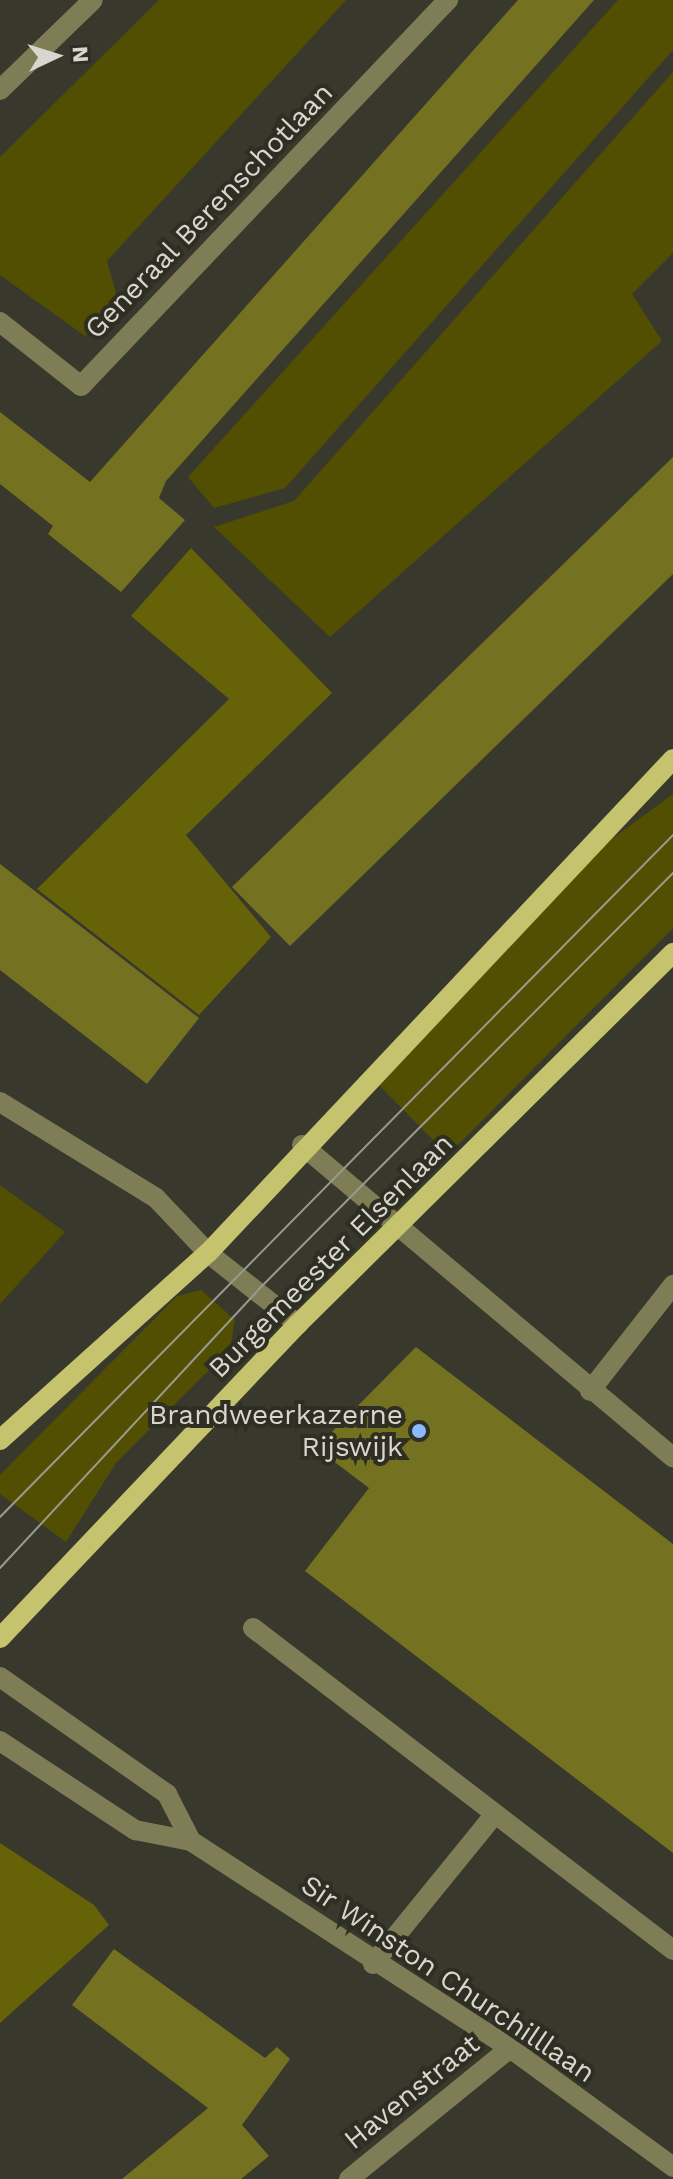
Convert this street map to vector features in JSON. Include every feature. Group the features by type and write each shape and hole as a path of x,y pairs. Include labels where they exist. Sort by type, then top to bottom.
{"main road":[{"path":"0,1440 208,1253 302,1145 673,759"},
{"name":"Burgemeester Elsenlaan","path":"0,1638 298,1324 401,1227 673,953"}],"street":[{"path":"0,90 93,0"},
{"name":"Generaal Berenschotlaan","path":"0,322 81,386 448,0"},
{"path":"0,1102 156,1198 208,1253 298,1324"},
{"path":"302,1145 590,1391 673,1457"},
{"path":"590,1391 673,1285"},
{"path":"253,1628 673,1950"},
{"name":"Sir Winston Churchilllaan","path":"0,1677 167,1794 191,1841"},
{"name":"Sir Winston Churchilllaan","path":"0,1741 135,1830 191,1841 373,1964 510,2048 673,2167"},
{"path":"373,1964 495,1814"},
{"name":"Havenstraat","path":"349,2179 510,2048"}],"shaded area":[{"path":"159,0 346,0 107,261 121,311 85,336 0,275 0,157"},
{"path":"618,0 673,0 673,50 285,488 214,508 188,477"},
{"path":"673,72 673,253 632,294 662,341 330,637 214,527 294,501"},
{"path":"191,548 332,693 186,835 271,937 199,1015 37,889 229,699 131,616"},
{"path":"673,794 673,928 448,1155 372,1078 609,841"},
{"path":"0,1185 65,1232 0,1304"},
{"path":"201,1290 235,1320 230,1349 116,1463 66,1542 0,1494 0,1475 177,1296"},
{"path":"0,1843 94,1905 109,1925 0,2023"}],"building":[{"path":"518,0 594,0 166,481 159,498 185,520 121,592 48,534 53,526 0,484 0,412 90,482"},
{"path":"673,457 673,574 290,946 232,887"},
{"path":"0,864 199,1018 147,1084 0,970"},
{"path":"416,1347 673,1544 673,1853 305,1571 369,1488 316,1448"},
{"path":"114,1949 265,2058 277,2047 290,2059 242,2125 269,2156 241,2179 122,2179 208,2108 72,2005"}],"tram line":[{"path":"0,1517 673,835"},
{"path":"0,1568 259,1289 673,873"}],"place":[{"name":"Brandweerkazerne Rijswijk","path":"419,1431"}]}
